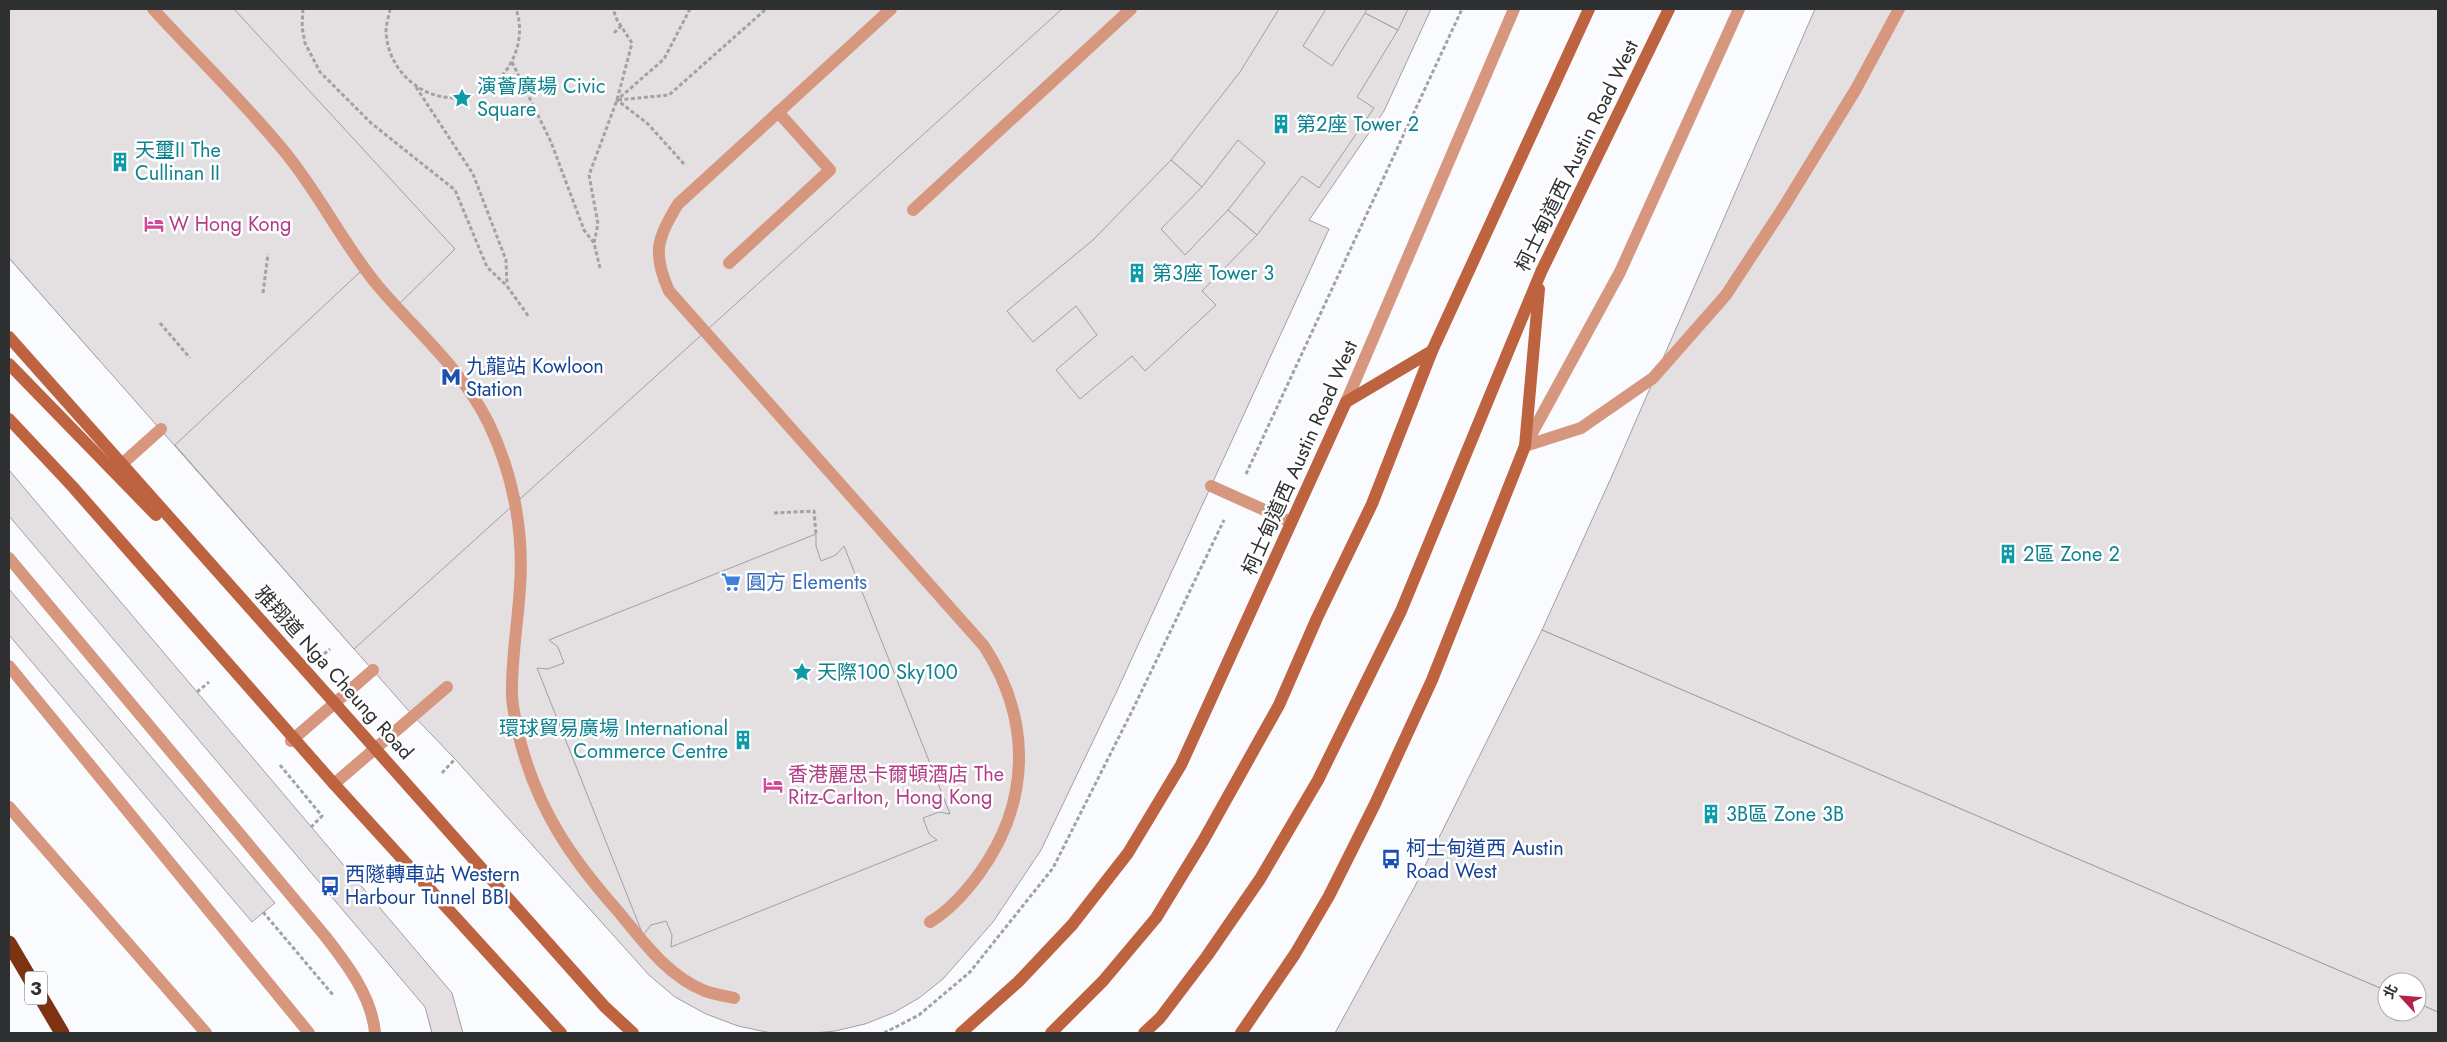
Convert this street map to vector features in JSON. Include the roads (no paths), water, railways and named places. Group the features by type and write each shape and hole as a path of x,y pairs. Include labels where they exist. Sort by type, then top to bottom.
{"highway":[{"name":"3","path":"9,944 62,1033"}],"main road":[{"path":"1051,1033 1103,981 1156,918 1204,841 1279,704 1317,618 1372,504 1432,351 1590,9"},
{"name":"柯士甸道西 Austin Road West","path":"1144,1033 1160,1018 1207,956 1260,879 1318,780 1432,538 1541,272 1669,9"},
{"path":"1241,1033 1300,946 1375,804 1432,680 1525,446 1534,322 1541,272"},
{"name":"雅翔道 Nga Cheung Road","path":"9,337 623,1033"},
{"path":"1346,402 1432,351"},
{"name":"雅翔道 Nga Cheung Road","path":"9,364 196,555 332,703"},
{"name":"柯士甸道西 Austin Road West","path":"961,1033 1018,982 1072,925 1128,853 1181,765 1346,402"},
{"path":"9,419 72,486 291,738"},
{"path":"9,426 291,738 551,1033"},
{"name":"雅翔道 Nga Cheung Road","path":"371,747 605,1007 633,1033"},
{"path":"330,782 561,1033"}],"street":[{"path":"153,9 285,152 376,284 445,358 469,388 488,422 503,458 514,498 520,540 521,582 512,697 520,739 538,796 552,825 569,853 660,960 686,982 706,991 734,998"},
{"path":"891,9 678,204 664,226 659,245 659,269 670,291 984,646 998,668 1009,692 1018,734 1019,769 1015,795 1007,820 998,843 971,885 954,904 930,922"},
{"path":"913,210 1131,9"},
{"name":"柯士甸道西 Austin Road West","path":"1346,402 1514,9"},
{"path":"1525,446 1620,272 1739,9"},
{"path":"1525,446 1582,428 1653,378 1726,295 1783,208 1856,89 1899,9"},
{"path":"729,263 830,170 778,112"},
{"path":"122,464 161,429"},
{"path":"1211,486 1291,522"},
{"path":"9,558 326,936 354,976 366,1001 375,1033"},
{"path":"9,666 309,1033"},
{"path":"291,738 371,668"},
{"path":"330,782 447,686"},
{"path":"371,747 408,710"},
{"path":"9,807 206,1033"}],"place":[{"name":"演薈廣場 Civic Square","path":"462,98"},
{"name":"第2座 Tower 2","path":"1281,124"},
{"name":"天璽II The Cullinan II","path":"120,162"},
{"name":"W Hong Kong","path":"154,224"},
{"name":"第3座 Tower 3","path":"1137,273"},
{"name":"九龍站 Kowloon Station","path":"451,377"},
{"name":"2區 Zone 2","path":"2008,554"},
{"name":"圓方 Elements","path":"731,582"},
{"name":"天際100 Sky100","path":"802,672"},
{"name":"環球貿易廣場 International Commerce Centre","path":"743,740"},
{"name":"香港麗思卡爾頓酒店 The Ritz-Carlton, Hong Kong","path":"773,785"},
{"name":"3B區 Zone 3B","path":"1711,814"},
{"name":"柯士甸道西 Austin Road West","path":"1391,859"},
{"name":"西隧轉車站 Western Harbour Tunnel BBI","path":"330,886"}]}
